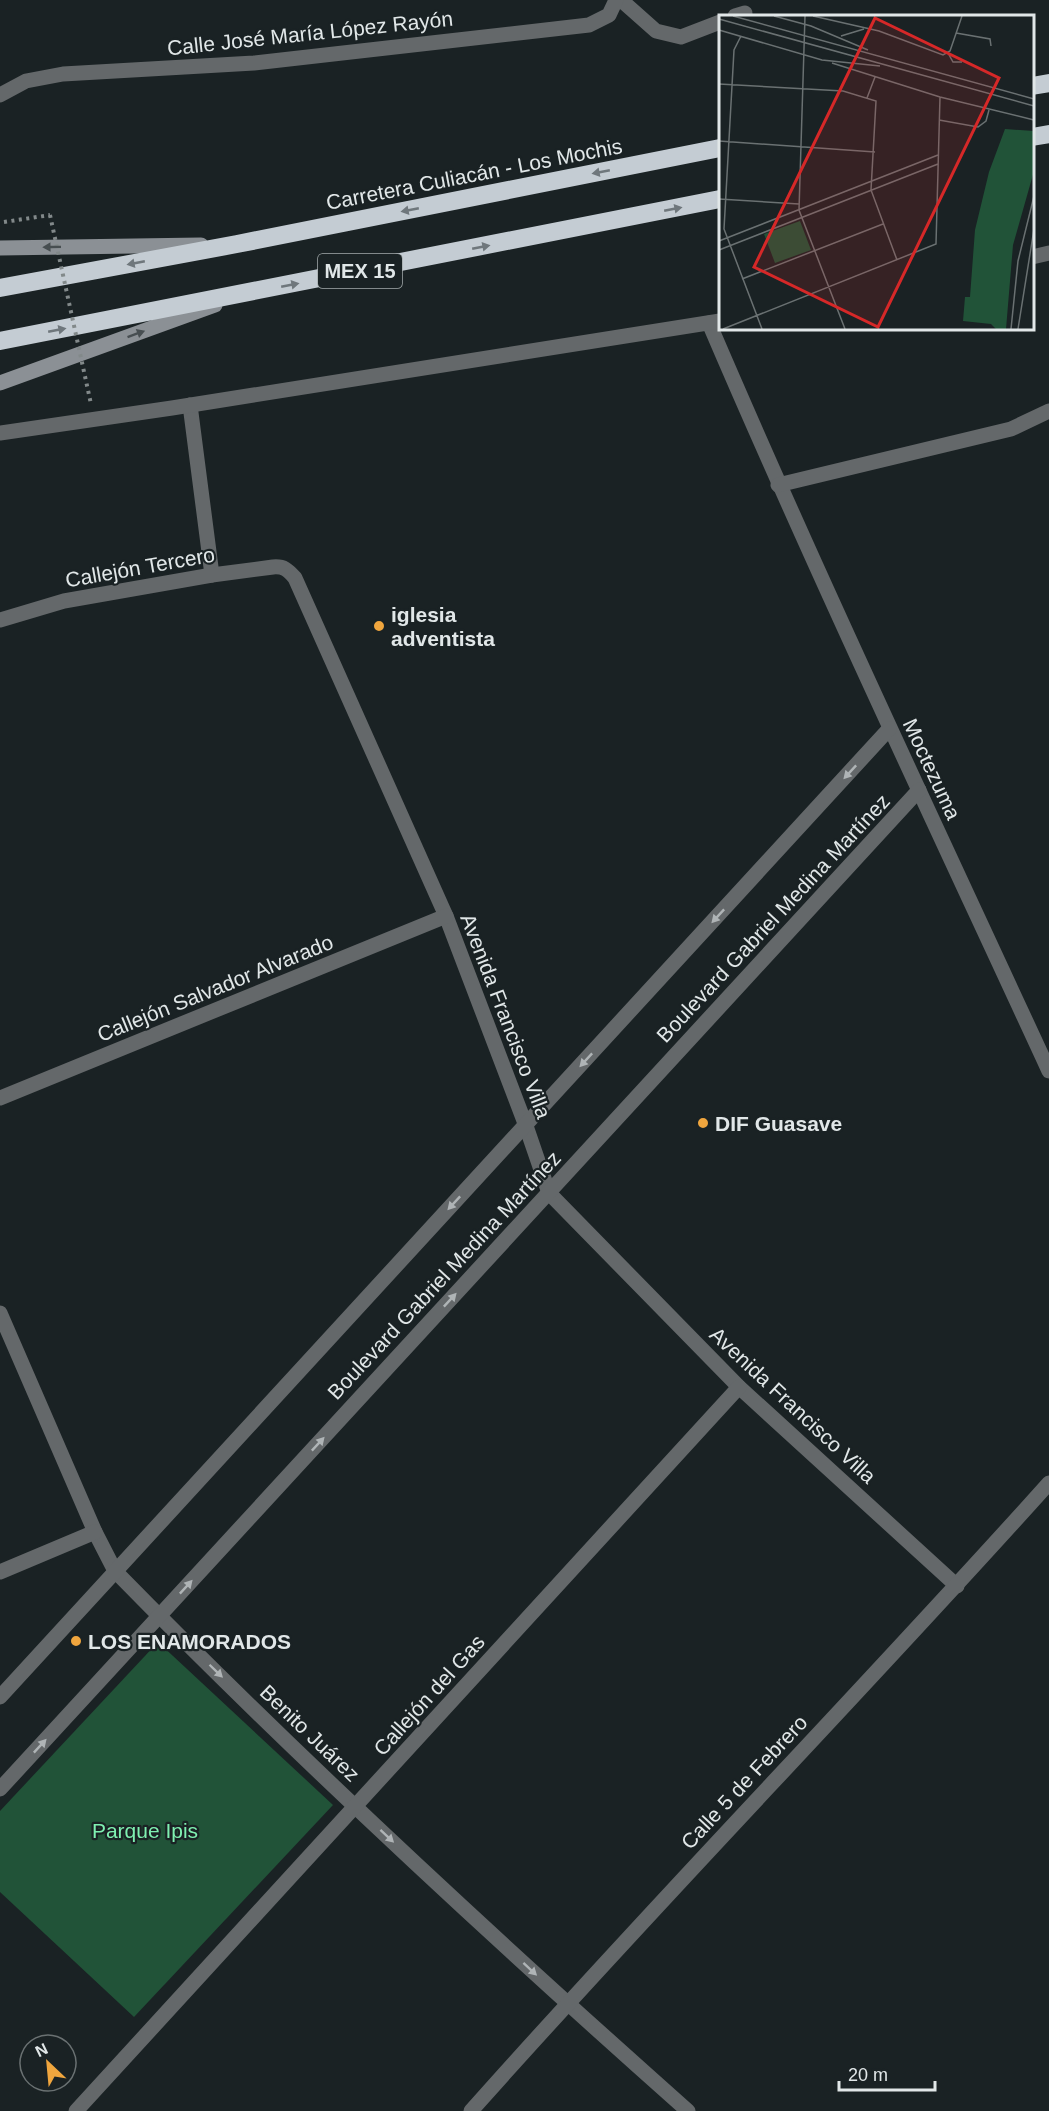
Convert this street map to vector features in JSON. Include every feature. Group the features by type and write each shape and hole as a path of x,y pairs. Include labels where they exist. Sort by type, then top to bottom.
{"highway":[{"path":"1034,86 1049,83"},
{"path":"1034,137 1049,134"},
{"name":"Carretera Culiacán - Los Mochis","path":"0,288 237,244 719,148"},
{"name":"MEX 15","path":"0,341 719,199"}],"main road":[{"name":"Carretera Culiacán - Los Mochis","path":"0,248 237,244"},
{"path":"0,383 246,294"}],"street":[{"name":"Calle José María López Rayón","path":"0,95 26,81 63,74 254,63 589,25 609,15 616,0"},
{"path":"621,0 656,31 681,37 719,22"},
{"path":"1034,257 1049,254"},
{"path":"0,433 715,322"},
{"name":"Moctezuma","path":"715,322 778,485 1049,1071"},
{"path":"190,405 212,575"},
{"path":"778,485 1011,429 1049,411"},
{"name":"Callejón Tercero","path":"0,621 64,601 212,575 281,566 288,570"},
{"name":"Avenida Francisco Villa","path":"288,570 295,578 446,916 526,1125 549,1192 739,1387 957,1586"},
{"name":"Boulevard Gabriel Medina Martínez","path":"0,1697 890,729"},
{"name":"Boulevard Gabriel Medina Martínez","path":"0,1789 919,790"},
{"name":"Callejón Salvador Alvarado","path":"0,1098 446,916"},
{"name":"Benito Juárez","path":"0,1313 95,1532 115,1571 356,1806 567,2004 688,2111"},
{"name":"Callejón del Gas","path":"76,2111 739,1387"},
{"name":"Calle 5 de Febrero","path":"471,2111 567,2004 957,1586 1049,1483"},
{"path":"0,1572 95,1532"}],"path":[{"path":"0,222 50,215 91,404"}],"green space":[{"name":"Parque Ipis","path":"158,1642 333,1805 134,2017 0,1892 0,1811"}],"place":[{"name":"iglesia adventista","path":"379,626"},
{"name":"DIF Guasave","path":"703,1123"},
{"name":"LOS ENAMORADOS","path":"76,1641"}]}
